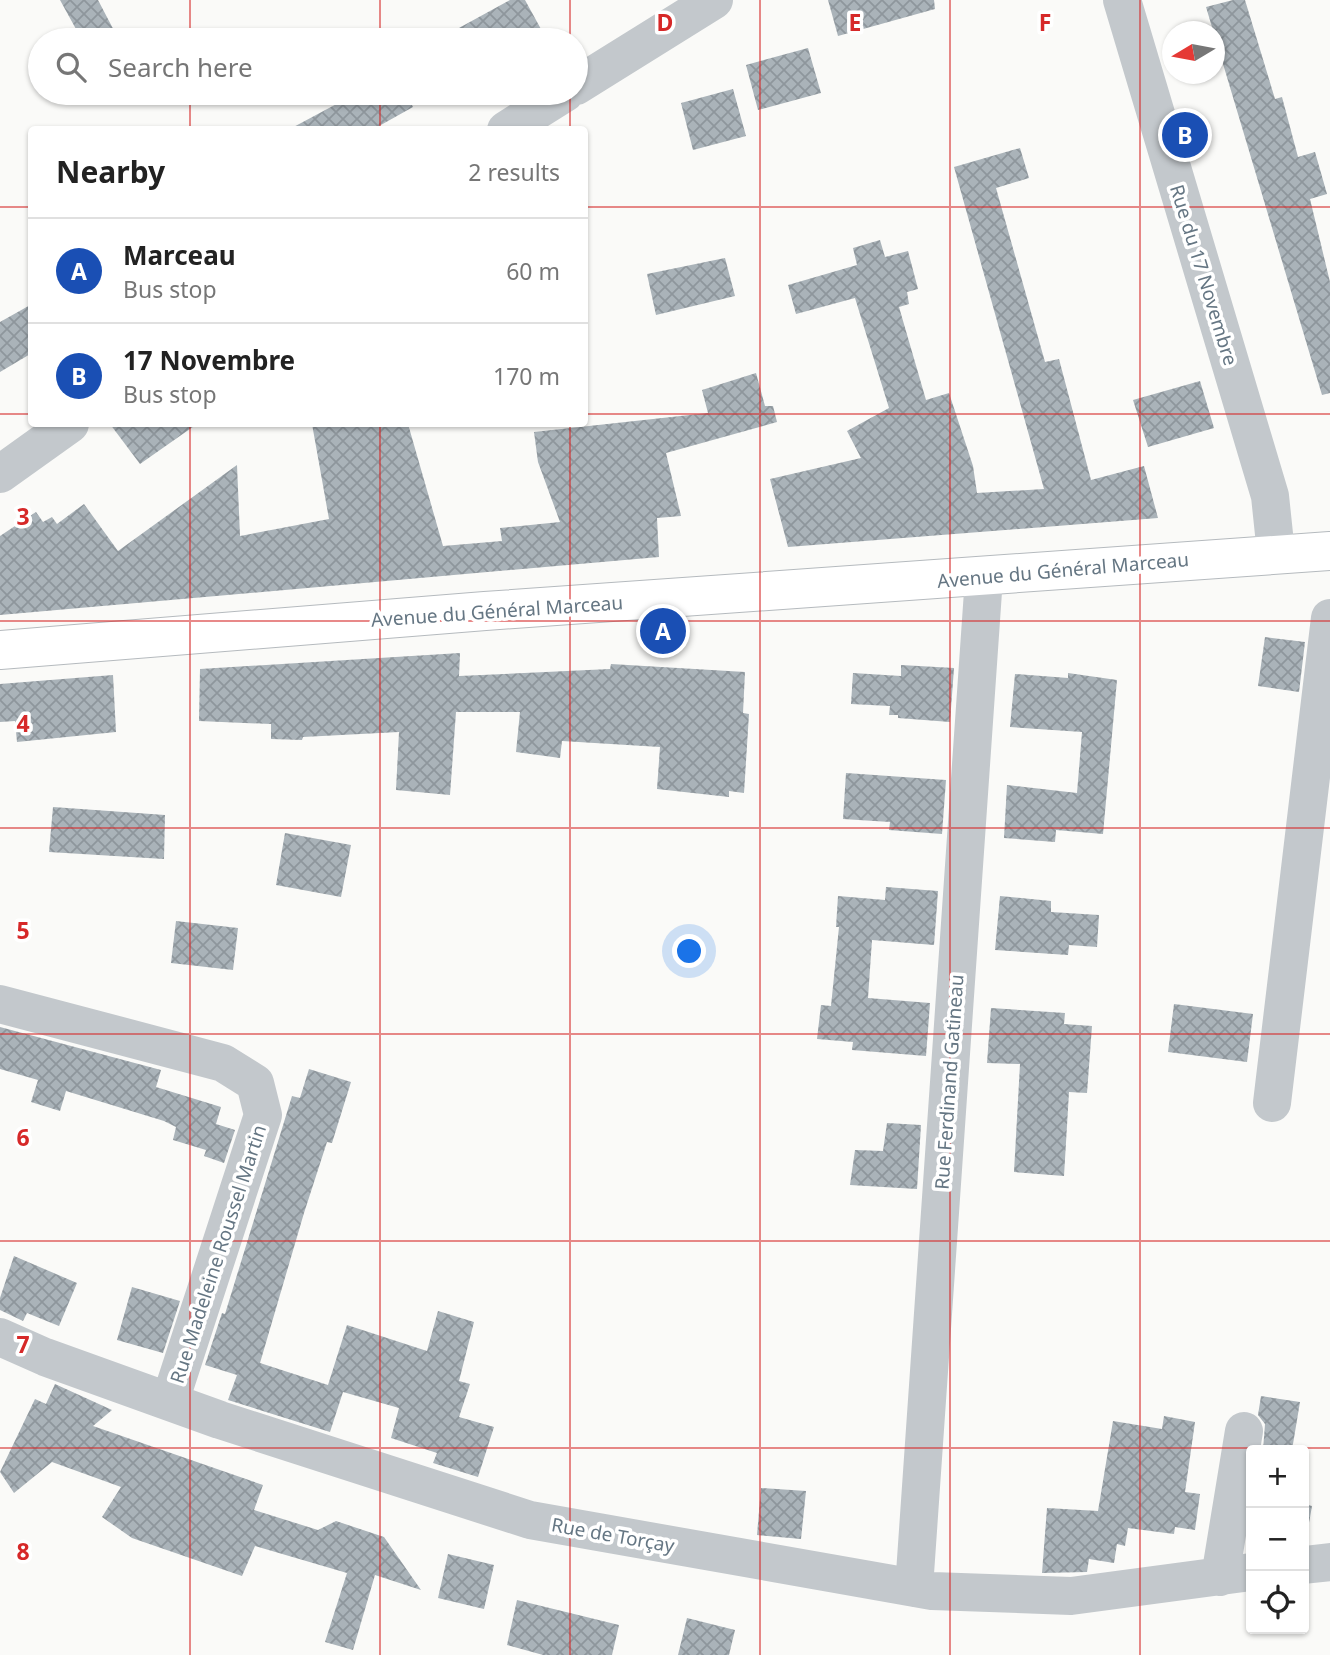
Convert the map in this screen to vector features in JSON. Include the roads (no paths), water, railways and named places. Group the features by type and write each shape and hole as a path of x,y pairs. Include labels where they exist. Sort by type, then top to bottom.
{"main road":[{"name":"Avenue du Général Marceau","path":"0,650 485,611 1330,551"}],"street":[{"path":"588,79 714,0"},
{"name":"Rue du 17 Novembre","path":"1122,0 1270,496 1276,553"},
{"path":"512,126 546,105"},
{"path":"0,474 66,427"},
{"name":"Rue Ferdinand Gatineau","path":"914,1588 984,577"},
{"path":"1272,1103 1330,618"},
{"name":"Rue Madeleine Roussel Martin","path":"0,1004 223,1063 255,1083 264,1115 170,1401"},
{"name":"Rue de Torçay","path":"0,1337 220,1420 530,1520 914,1588 1071,1596 1236,1574"},
{"path":"1236,1574 1244,1431"},
{"path":"1309,1564 1330,1562"}],"place":[{"name":"17 Novembre","path":"1185,135"},
{"name":"Marceau","path":"663,631"}]}
